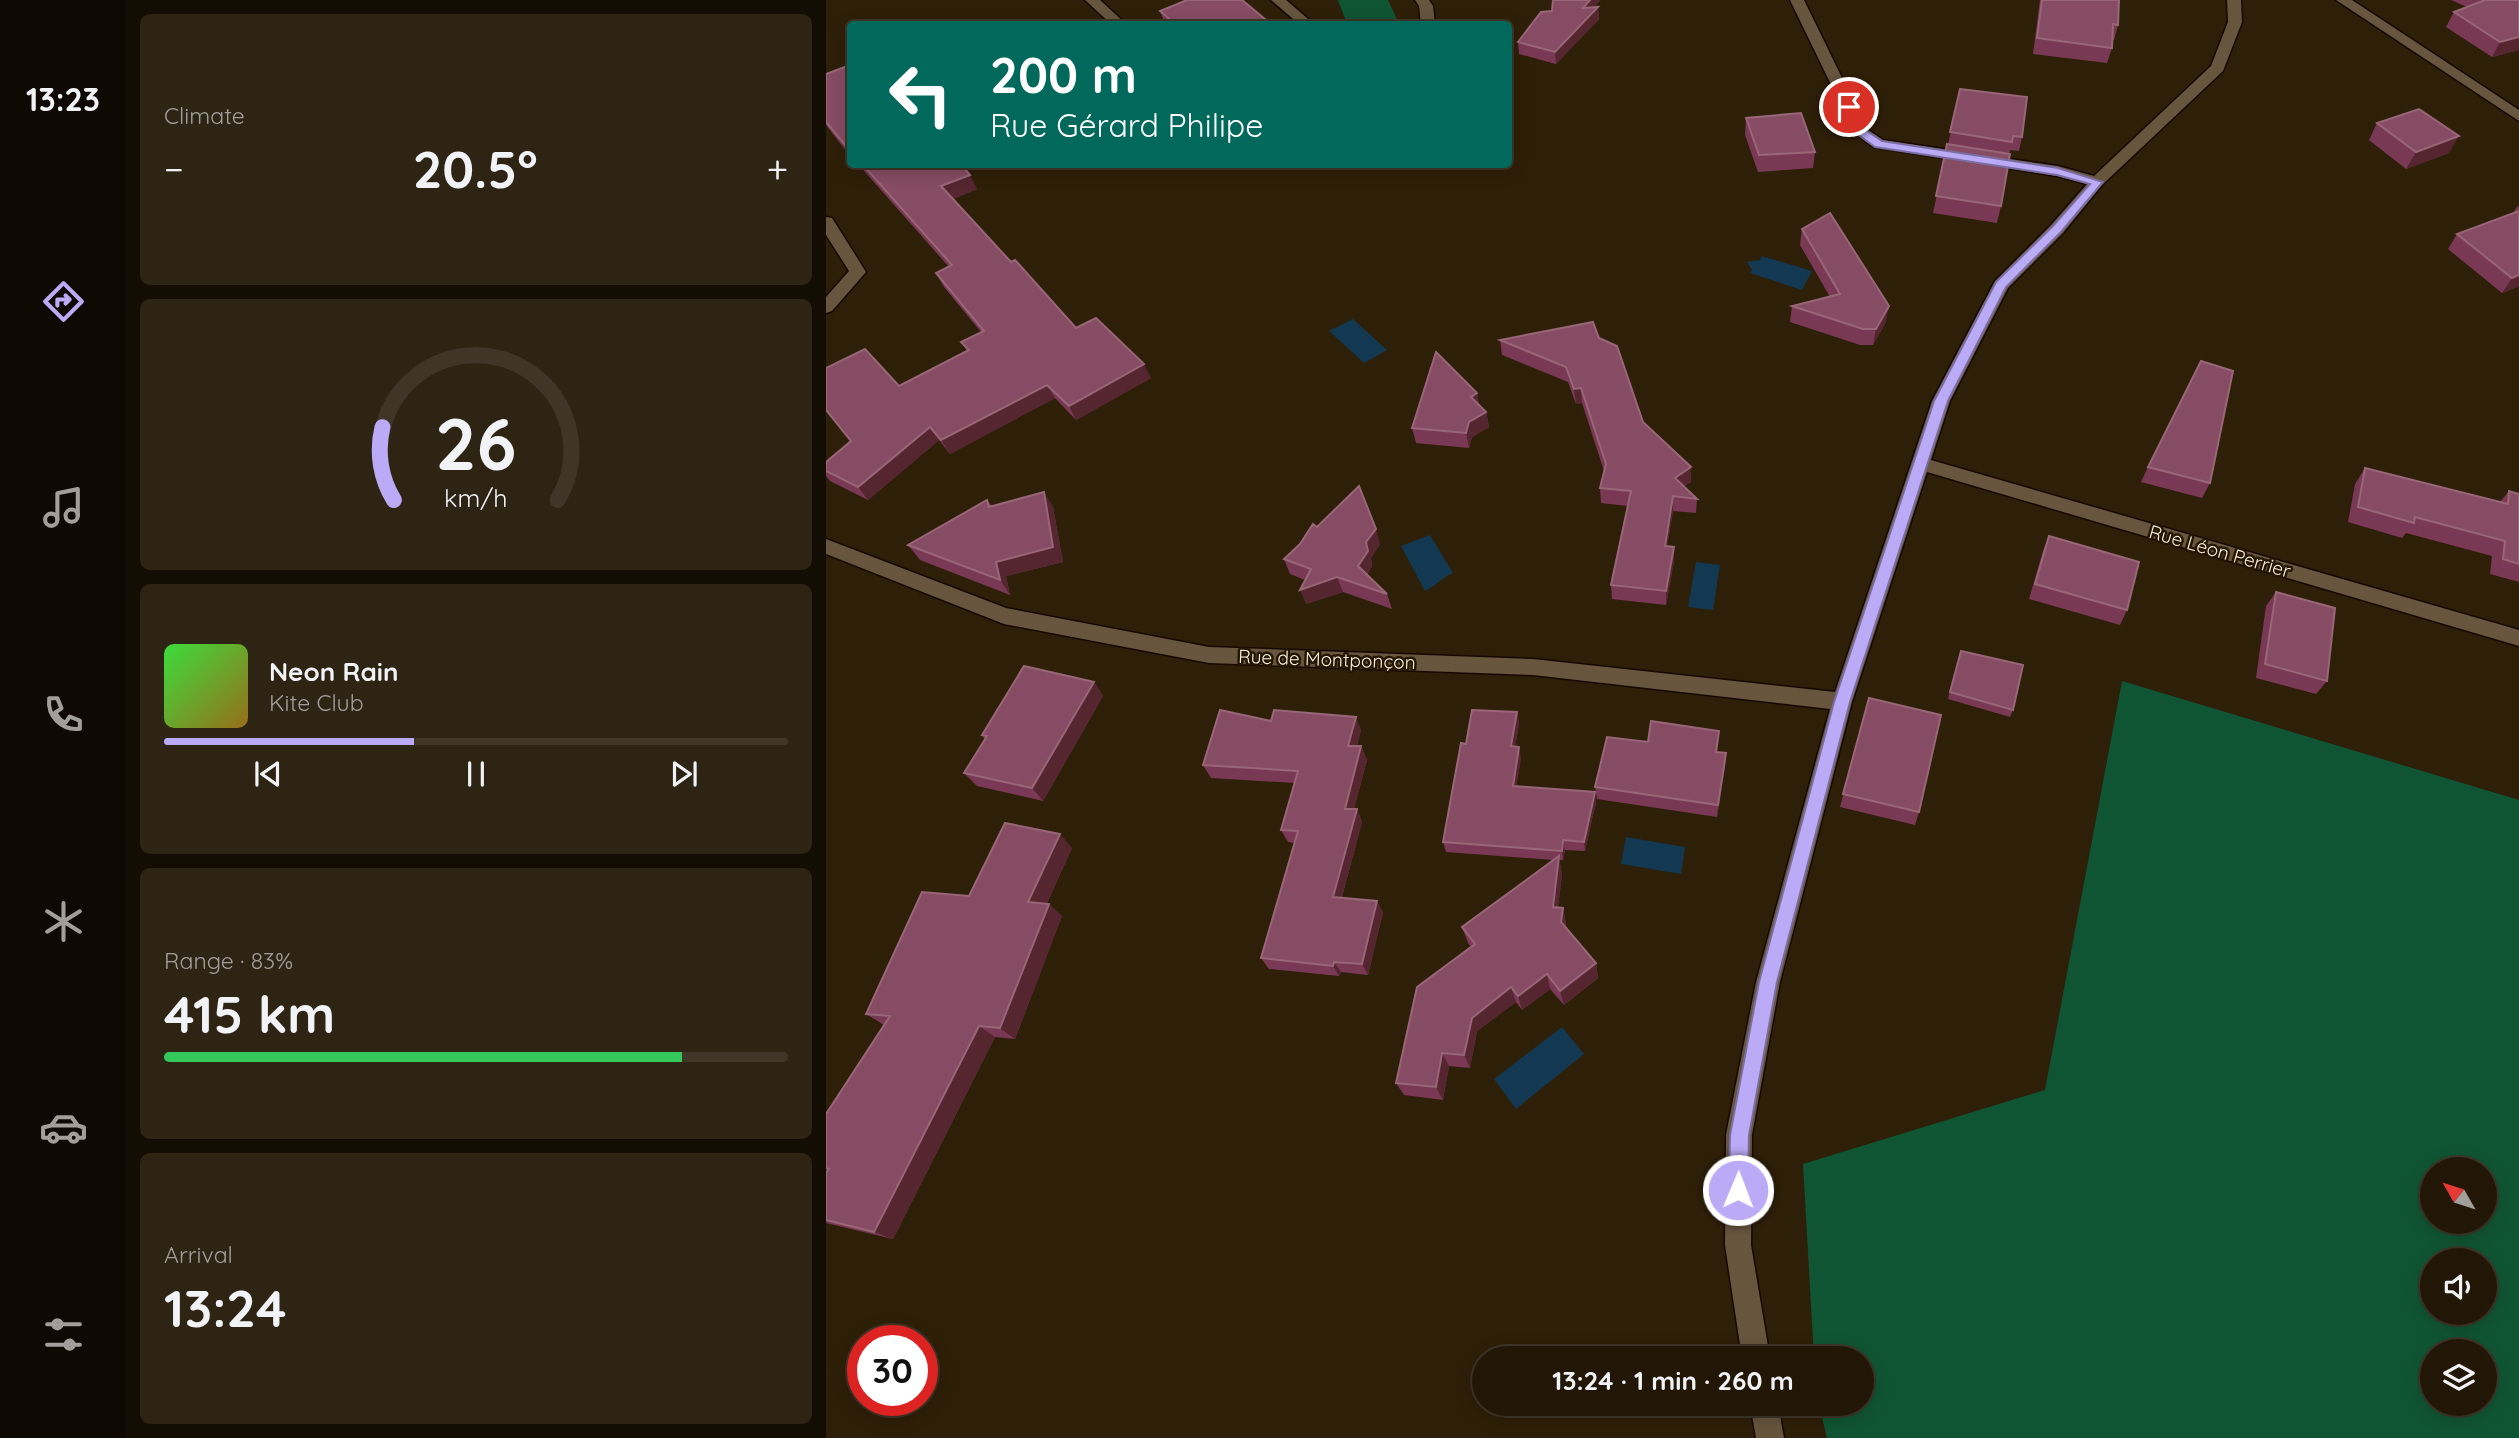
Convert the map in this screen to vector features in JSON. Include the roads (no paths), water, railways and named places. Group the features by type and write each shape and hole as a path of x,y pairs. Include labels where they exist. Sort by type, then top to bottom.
{"street":[{"path":"1092,0 1116,21"},
{"path":"1278,0 1303,21"},
{"path":"1422,0 1426,6 1428,21"},
{"path":"1797,0 1861,131 1879,144 2058,171 2097,182"},
{"path":"1754,1346 1738,1245 1739,1135 1768,982 1842,702 1941,401 2001,285 2057,229 2097,182 2218,68 2235,22 2234,0"},
{"path":"2343,0 2519,117"},
{"path":"826,222 858,272 826,307"},
{"name":"Rue Léon Perrier","path":"1922,464 2519,638"},
{"name":"Rue de Montponçon","path":"826,546 1004,616 1209,655 1533,667 1842,702"},
{"path":"1766,1416 1770,1438"}],"water":[{"path":"1762,256 1812,271 1802,290 1750,273 1752,270 1747,262 1760,260"},
{"path":"1353,319 1387,350 1364,363 1329,331"},
{"path":"1430,535 1453,573 1425,591 1401,546"},
{"path":"1696,562 1720,565 1713,610 1688,607"},
{"path":"1626,837 1685,847 1681,874 1621,864"},
{"path":"1562,1027 1584,1054 1516,1109 1494,1079"}]}
